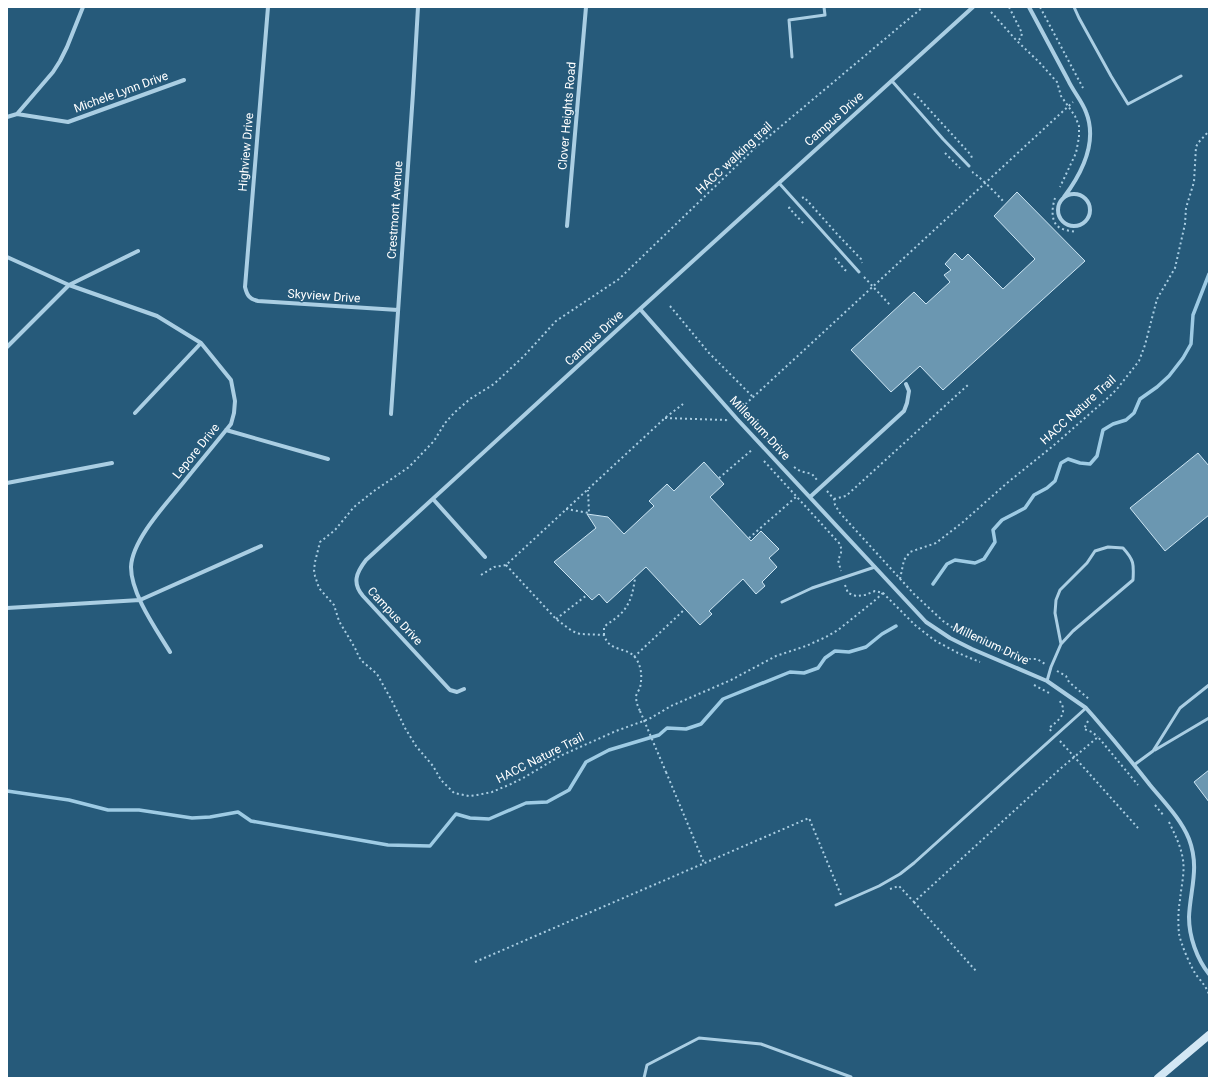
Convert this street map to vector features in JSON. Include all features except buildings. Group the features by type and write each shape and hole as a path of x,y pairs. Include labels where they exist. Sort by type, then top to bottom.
{"main road":[{"path":"1158,1078 1209,1035"}],"street":[{"path":"7,117 16,114 53,72 67,48 83,7"},
{"name":"Highview Drive","path":"250,298 245,287 268,7"},
{"name":"Crestmont Avenue","path":"391,414 418,7"},
{"name":"Clover Heights Road","path":"567,226 586,7"},
{"name":"Campus Drive","path":"464,689 457,692 450,690 363,596 358,590 356,580 359,569 366,560 973,7"},
{"path":"1029,7 1086,112 1090,130 1090,141 1080,172 1061,200 1058,210 1062,220 1067,224 1074,225 1083,223 1087,219 1090,208 1087,200 1083,196 1076,194 1071,194 1064,197"},
{"name":"Michele Lynn Drive","path":"16,114 68,122 184,80"},
{"path":"7,347 69,285 138,251"},
{"name":"Lepore Drive","path":"7,257 69,285 157,316 201,343 231,380 235,401 231,424 151,524 133,555 131,568 136,592 170,652"},
{"name":"Skyview Drive","path":"250,298 258,301 398,310"},
{"name":"Millenium Drive","path":"640,310 734,415 926,622 950,638 972,649 1047,681 1086,708 1092,714 1174,813 1189,839 1195,873 1189,918 1191,932 1198,956 1209,974"},
{"path":"135,413 201,343"},
{"path":"810,497 904,411 909,391 906,384"},
{"path":"226,430 328,458"},
{"path":"7,483 112,463"},
{"path":"433,500 485,557"},
{"path":"7,608 140,600 261,546"}],"lane":[{"path":"792,57 789,20 825,15 824,7"},
{"path":"1074,7 1078,18 1103,63 1128,104 1181,76"},
{"path":"892,81 969,166"},
{"path":"779,183 859,272"},
{"path":"1047,681 1051,667 1061,644 1073,631 1133,580 1134,569 1131,557 1123,548 1108,547 1095,551 1087,563 1060,590 1056,600 1055,613 1061,644"},
{"path":"782,602 812,588 875,567"},
{"path":"1153,751 1180,708 1209,685"},
{"path":"836,904 879,886 900,874 1086,708"},
{"path":"1134,765 1153,751 1209,718"},
{"path":"644,1078 647,1065 699,1038 761,1044 856,1078"}],"path":[{"name":"HACC walking trail","path":"556,321 619,279 755,148 924,7"},
{"path":"1009,7 1022,33 1021,38 1017,41"},
{"path":"726,420 734,415 1069,107 1084,90 1040,7"},
{"path":"991,12 1057,82 1061,96 1076,116 1079,126 1079,137 1076,153 1060,187"},
{"path":"915,94 971,155 973,162"},
{"name":"HACC Nature Trail","path":"900,579 904,560 910,552 936,543 964,522 1007,483 1110,396 1133,368 1143,352 1157,299 1175,268 1185,224 1186,208 1194,182 1196,147 1209,132"},
{"path":"974,168 975,173"},
{"path":"985,184 1004,201"},
{"path":"1057,194 1053,204 1052,213 1056,223 1060,228 1076,232"},
{"path":"873,287 890,305"},
{"path":"670,306 709,353 753,397"},
{"name":"HACC Nature Trail","path":"556,321 524,356 494,384 470,399 455,412 445,423 434,441 408,467 354,507 335,530 320,542 315,562 315,576 319,588 334,605 339,621 363,662 378,674 405,728 416,746 433,766 438,776 454,793 462,795 477,795 492,792 518,781 560,756 616,731 649,719 671,706 731,680 776,656 806,646 826,637 838,630 874,602 883,593"},
{"path":"834,499 846,496 969,384"},
{"path":"481,574 494,567 506,565 665,418 683,404"},
{"path":"740,409 770,441"},
{"path":"719,478 753,449"},
{"path":"790,463 794,468 812,474 834,499 835,505 840,513 914,594 943,621 962,634 1026,659 1037,659 1066,676 1069,682 1090,700"},
{"path":"566,509 589,513 588,490"},
{"path":"749,538 796,497"},
{"path":"506,565 556,619 565,624 572,631 580,634 604,635"},
{"path":"635,578 632,596 629,603 617,617 604,627 604,635 606,642 630,653 636,659 640,667 642,674 640,688 636,696 637,704 704,863"},
{"path":"556,619 587,595"},
{"path":"634,657 685,609"},
{"path":"1092,714 1084,729 1092,732 1098,737"},
{"path":"914,902 976,971"}],"waterway":[{"path":"933,584 947,564 955,560 975,563 984,559 995,542 993,530 1002,520 1025,508 1034,495 1047,488 1055,481 1061,463 1068,459 1080,463 1090,464 1097,456 1103,430 1113,424 1126,420 1134,413 1140,399 1169,376 1183,358 1191,344 1193,315 1209,274"},
{"path":"7,791 69,800 108,810 139,810 192,818 210,817 238,812 251,821 388,845 430,846 456,814 470,818 489,819 526,803 547,802 569,790 586,762 609,750 659,735 667,728 686,729 701,724 723,699 790,672 804,673 818,668 825,658 835,651 849,652 866,647 882,634 896,626"}]}
